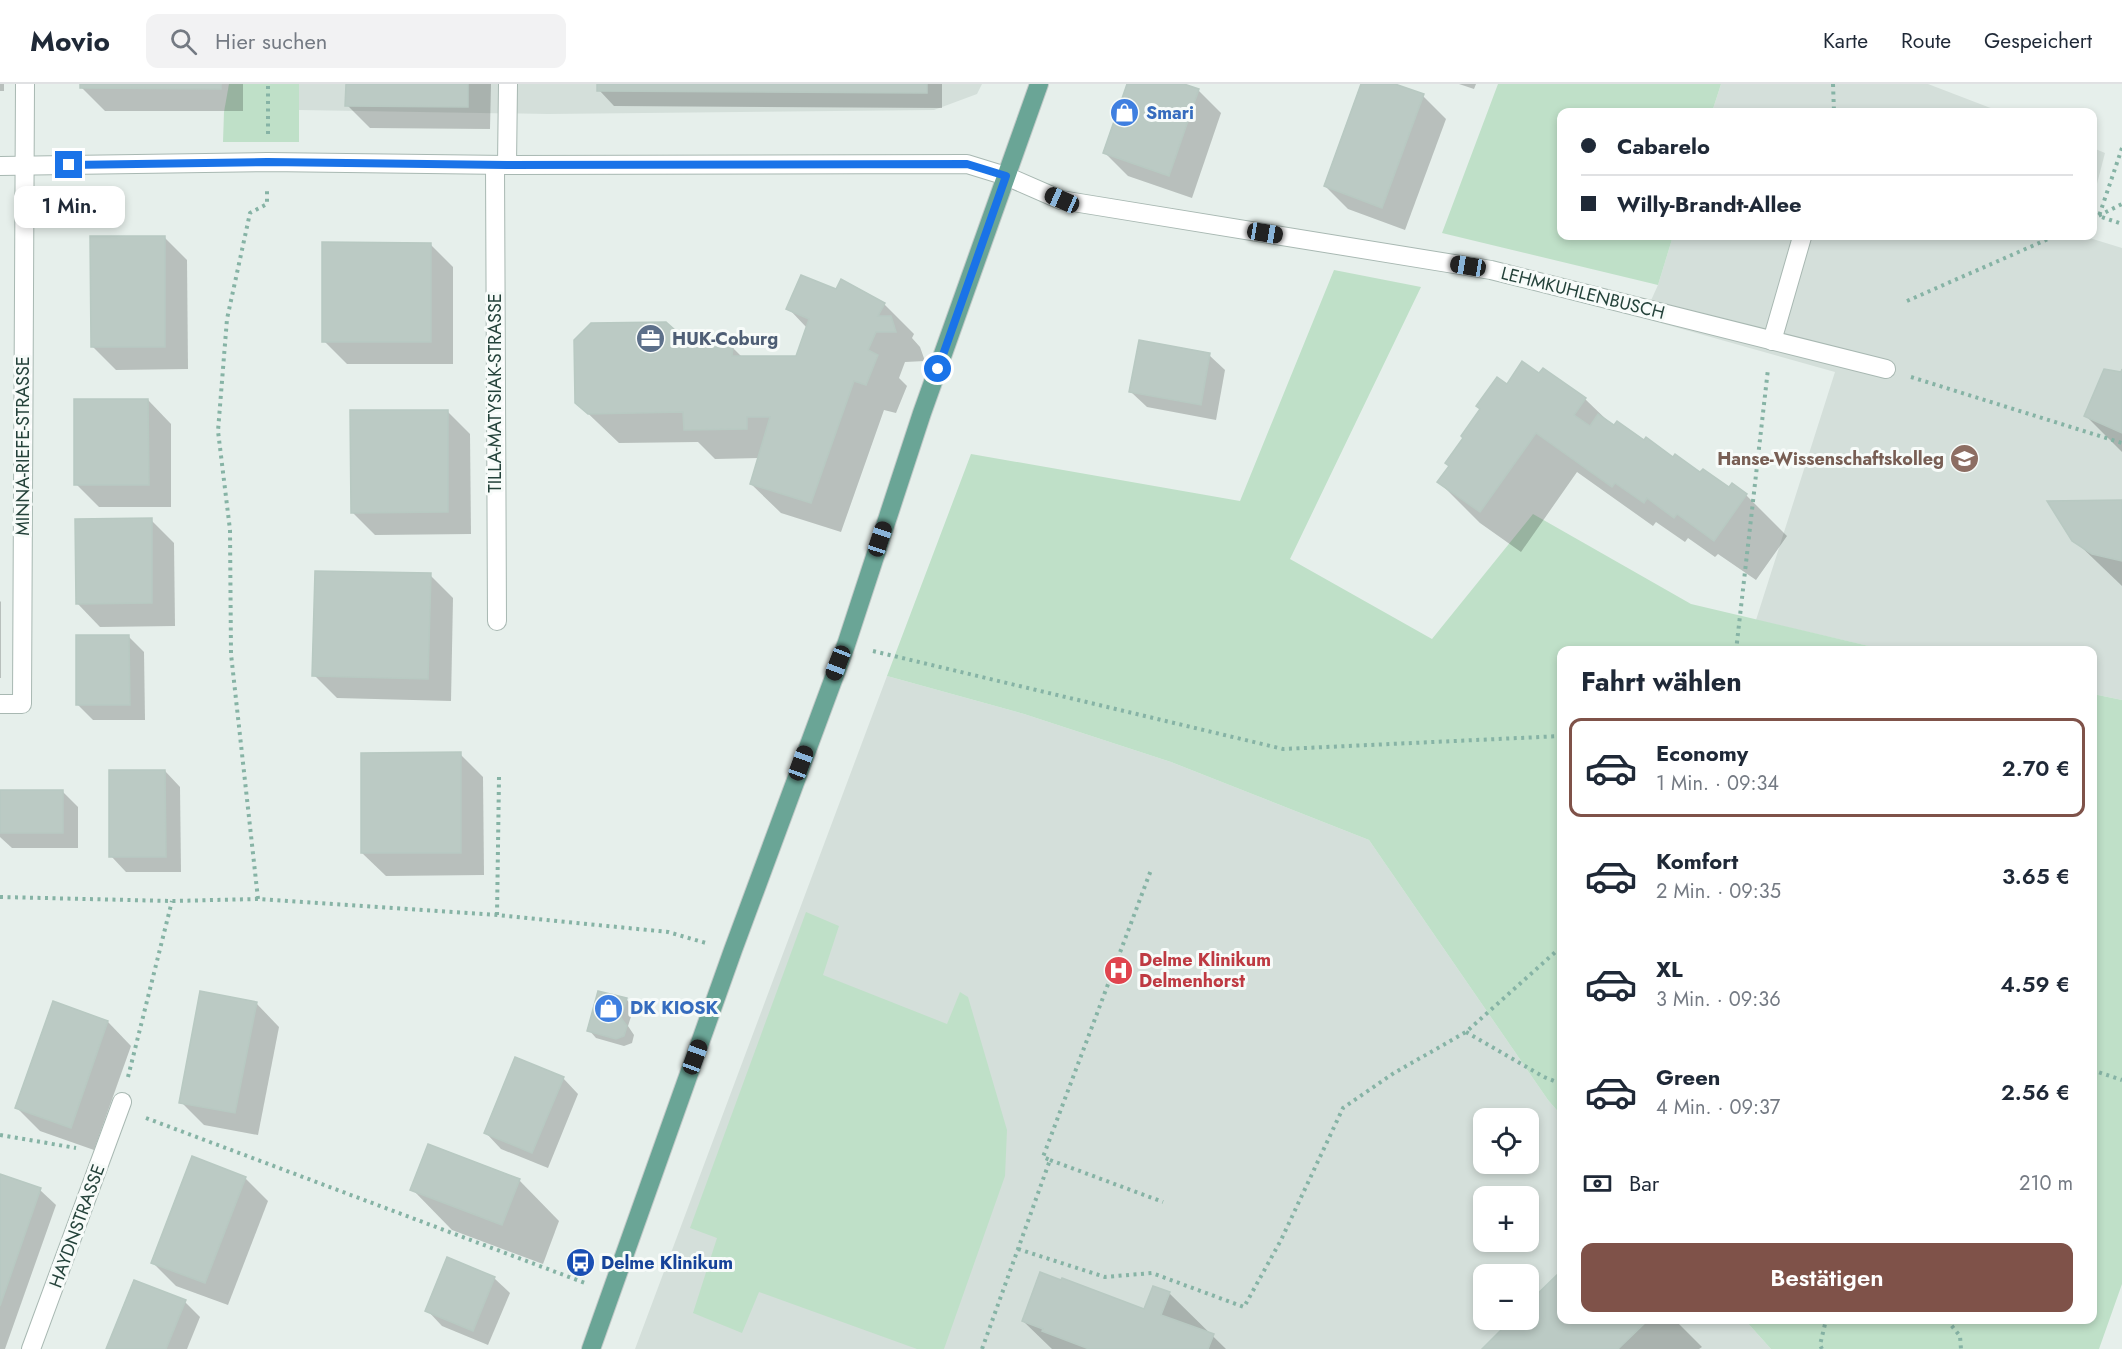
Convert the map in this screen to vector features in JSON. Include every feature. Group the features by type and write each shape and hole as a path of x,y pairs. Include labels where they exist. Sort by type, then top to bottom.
{"main road":[{"path":"591,1349 733,950 846,645 922,413 1039,84"}],"street":[{"path":"25,84 25,166"},
{"name":"TILLA-MATYSIAK-STRASSE","path":"497,621 501,165 508,84"},
{"name":"LEHMKUHLENBUSCH","path":"0,166 267,162 501,165 967,164 1006,176 1062,200 1491,270 1886,369"},
{"name":"MINNA-RIEFE-STRASSE","path":"0,704 22,704 25,166"},
{"path":"1772,341 1802,240"},
{"name":"HAYDNSTRASSE","path":"31,1349 121,1105"}],"path":[{"path":"258,898 231,654 230,530 218,431 226,319 250,213 267,204 268,84"},
{"path":"1833,84 1834,108"},
{"path":"2099,216 2122,148"},
{"path":"2099,216 2122,204"},
{"path":"2099,216 2122,224"},
{"path":"1907,302 2046,240"},
{"path":"1737,646 1772,341"},
{"path":"1886,369 2122,443"},
{"path":"846,645 1282,749 1557,736"},
{"path":"497,915 499,777"},
{"path":"1151,870 1043,1157 1163,1202"},
{"path":"0,897 172,901 258,898 497,915 668,932 733,950"},
{"path":"172,901 121,1105 611,1292"},
{"path":"1018,1249 1105,1277 1152,1273 1244,1307 1281,1240 1343,1108 1394,1073 1466,1032 1557,950"},
{"path":"1466,1032 1544,1077 1557,1082"},
{"path":"2097,1072 2122,1080"},
{"path":"0,1135 104,1153"},
{"path":"982,1349 1050,1160"},
{"path":"1822,1349 1820,1345 1825,1324"},
{"path":"1950,1324 1960,1336 1961,1349"}],"shaded area":[{"path":"299,84 982,84 977,94 934,110 548,114 299,110"},
{"path":"1721,84 1928,84 1991,108 1713,108"},
{"path":"2097,150 2105,153 2097,184"},
{"name":"Hanse-Wissenschaftskolleg","path":"1672,240 2096,240 2122,248 2122,700 2097,695 2097,646 1868,646 1756,620 1835,372 1643,318 1658,285"},
{"name":"Delme Klinikum Delmenhorst","path":"887,676 1024,714 1171,762 1369,840 1557,1110 1557,1324 1749,1324 1771,1349 635,1349"}],"green space":[{"path":"229,84 299,84 299,142 223,142 224,112"},
{"path":"1498,84 1721,84 1713,108 1557,108 1557,240 1672,240 1658,285 1442,233"},
{"path":"1334,270 1421,287 1290,559 1432,639 1533,514 1691,604 1869,646 1557,646 1557,1110 1369,840 1171,762 1024,714 887,676 971,454 1240,501"},
{"path":"2097,695 2122,700 2122,1284 2099,1349 1771,1349 1749,1324 2097,1324"},
{"path":"806,912 839,926 823,975 947,1024 960,992 968,997 1007,1130 1005,1176 944,1349 917,1349 759,1292 742,1333 693,1313 717,1238 690,1228"}],"building":[{"path":"80,84 221,84 221,89 80,88"},
{"path":"346,84 468,84 468,107 345,106"},
{"path":"597,84 927,84 927,93 597,91"},
{"path":"1127,84 1184,84 1199,89 1169,176 1103,153"},
{"path":"1361,84 1395,84 1424,94 1382,208 1324,186"},
{"path":"90,236 165,236 165,347 91,347"},
{"path":"322,242 431,243 431,342 322,342"},
{"path":"801,275 836,289 841,279 885,303 878,316 891,316 896,332 876,332 868,350 878,355 866,385 854,381 811,503 750,484 770,417 747,417 747,429 684,430 683,412 588,414 575,403 574,340 591,323 666,322 695,348 733,346 732,356 796,356 809,319 786,309"},
{"path":"1139,340 1210,353 1201,405 1129,392"},
{"path":"1522,361 1539,373 1543,368 1586,398 1574,415 1590,426 1598,414 1614,425 1617,421 1644,440 1646,437 1673,457 1675,454 1700,472 1703,469 1729,487 1732,483 1747,494 1714,541 1677,514 1674,518 1647,498 1644,503 1615,483 1612,487 1536,433 1480,512 1437,482 1449,466 1445,463 1480,409 1476,406 1497,377 1507,384"},
{"path":"2104,369 2121,372 2122,369 2122,433 2084,416"},
{"path":"74,399 148,399 149,485 74,485"},
{"path":"350,410 448,410 448,512 351,513"},
{"path":"2122,500 2122,561 2092,554 2072,541 2047,501"},
{"path":"152,518 152,603 76,604 75,519"},
{"path":"315,571 431,573 428,679 312,676"},
{"path":"76,635 129,635 130,705 76,705"},
{"path":"461,752 461,853 361,853 361,753"},
{"path":"109,770 165,770 166,857 109,857"},
{"path":"0,790 63,790 63,833 0,833"},
{"path":"200,991 257,1002 235,1113 179,1103"},
{"name":"DK KIOSK","path":"598,991 627,998 621,1018 627,1026 624,1036 616,1039 587,1031"},
{"path":"53,1001 108,1021 71,1128 15,1108"},
{"path":"515,1057 564,1077 532,1153 484,1133"},
{"path":"428,1144 520,1179 502,1225 410,1190"},
{"path":"192,1156 246,1177 205,1283 151,1263"},
{"path":"0,1174 41,1188 0,1306"},
{"path":"447,1257 495,1277 473,1331 425,1311"},
{"path":"1040,1272 1144,1309 1153,1286 1170,1292 1161,1315 1214,1334 1208,1349 1089,1349 1042,1331 1043,1329 1022,1321"},
{"path":"1557,1275 1557,1324 1644,1324 1618,1349 1482,1349 1501,1330 1539,1330 1539,1292"},
{"path":"134,1280 186,1300 166,1349 106,1349"}],"place":[{"name":"Smari","path":"1125,113"},
{"name":"HUK-Coburg","path":"651,339"},
{"name":"Hanse-Wissenschaftskolleg","path":"1965,459"},
{"name":"Delme Klinikum Delmenhorst","path":"1118,970"},
{"name":"DK KIOSK","path":"609,1008"},
{"name":"Delme Klinikum","path":"580,1263"}],"route":[{"path":"69,165 267,162 507,165 967,164 1006,176 938,369"}]}
